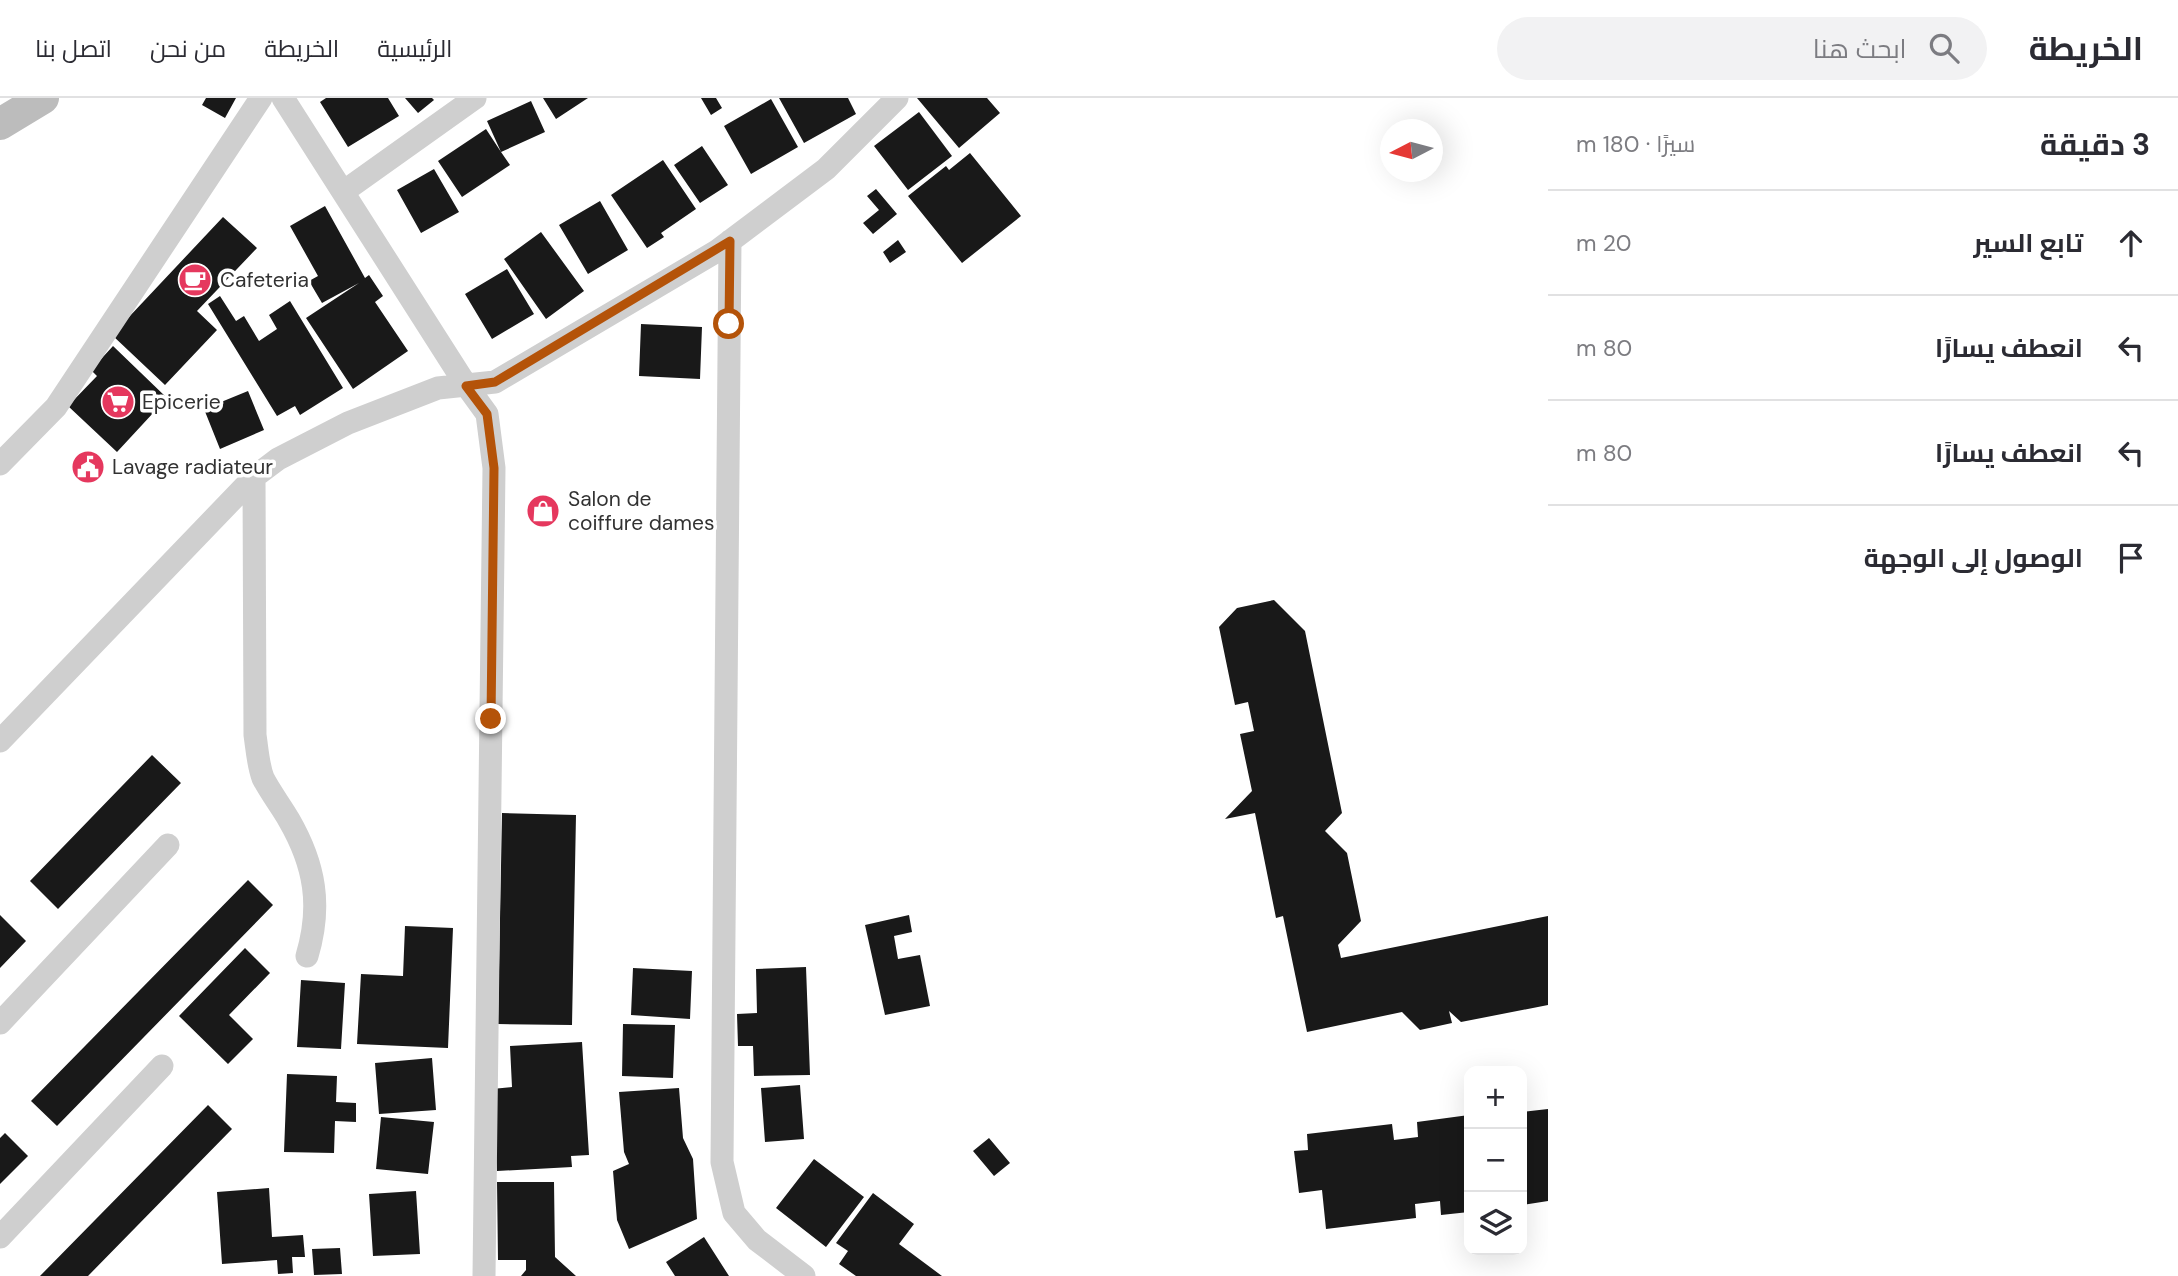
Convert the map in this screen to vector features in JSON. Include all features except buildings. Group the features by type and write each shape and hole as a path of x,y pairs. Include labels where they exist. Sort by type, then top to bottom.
{"main road":[{"path":"0,124 37,100"}],"street":[{"path":"0,464 56,407 261,98"},
{"path":"283,98 466,386 487,414 494,468 484,1276"},
{"path":"343,192 475,98"},
{"path":"0,741 254,477 278,459 348,423 438,388 495,382 730,241 826,169 897,98"},
{"path":"730,241 722,1162 734,1213 757,1240 804,1276"},
{"path":"254,477 255,735 263,777 310,861 315,894 313,936 307,956"},
{"path":"0,1023 168,845"},
{"path":"0,1237 162,1066"}],"place":[{"name":"Cafeteria","path":"195,280"},
{"name":"Epicerie","path":"118,402"},
{"name":"Lavage radiateur","path":"88,467"},
{"name":"Salon de coiffure dames","path":"543,511"}],"route":[{"path":"491,719 494,468 487,414 466,386 495,382 730,241 729,324"}]}
